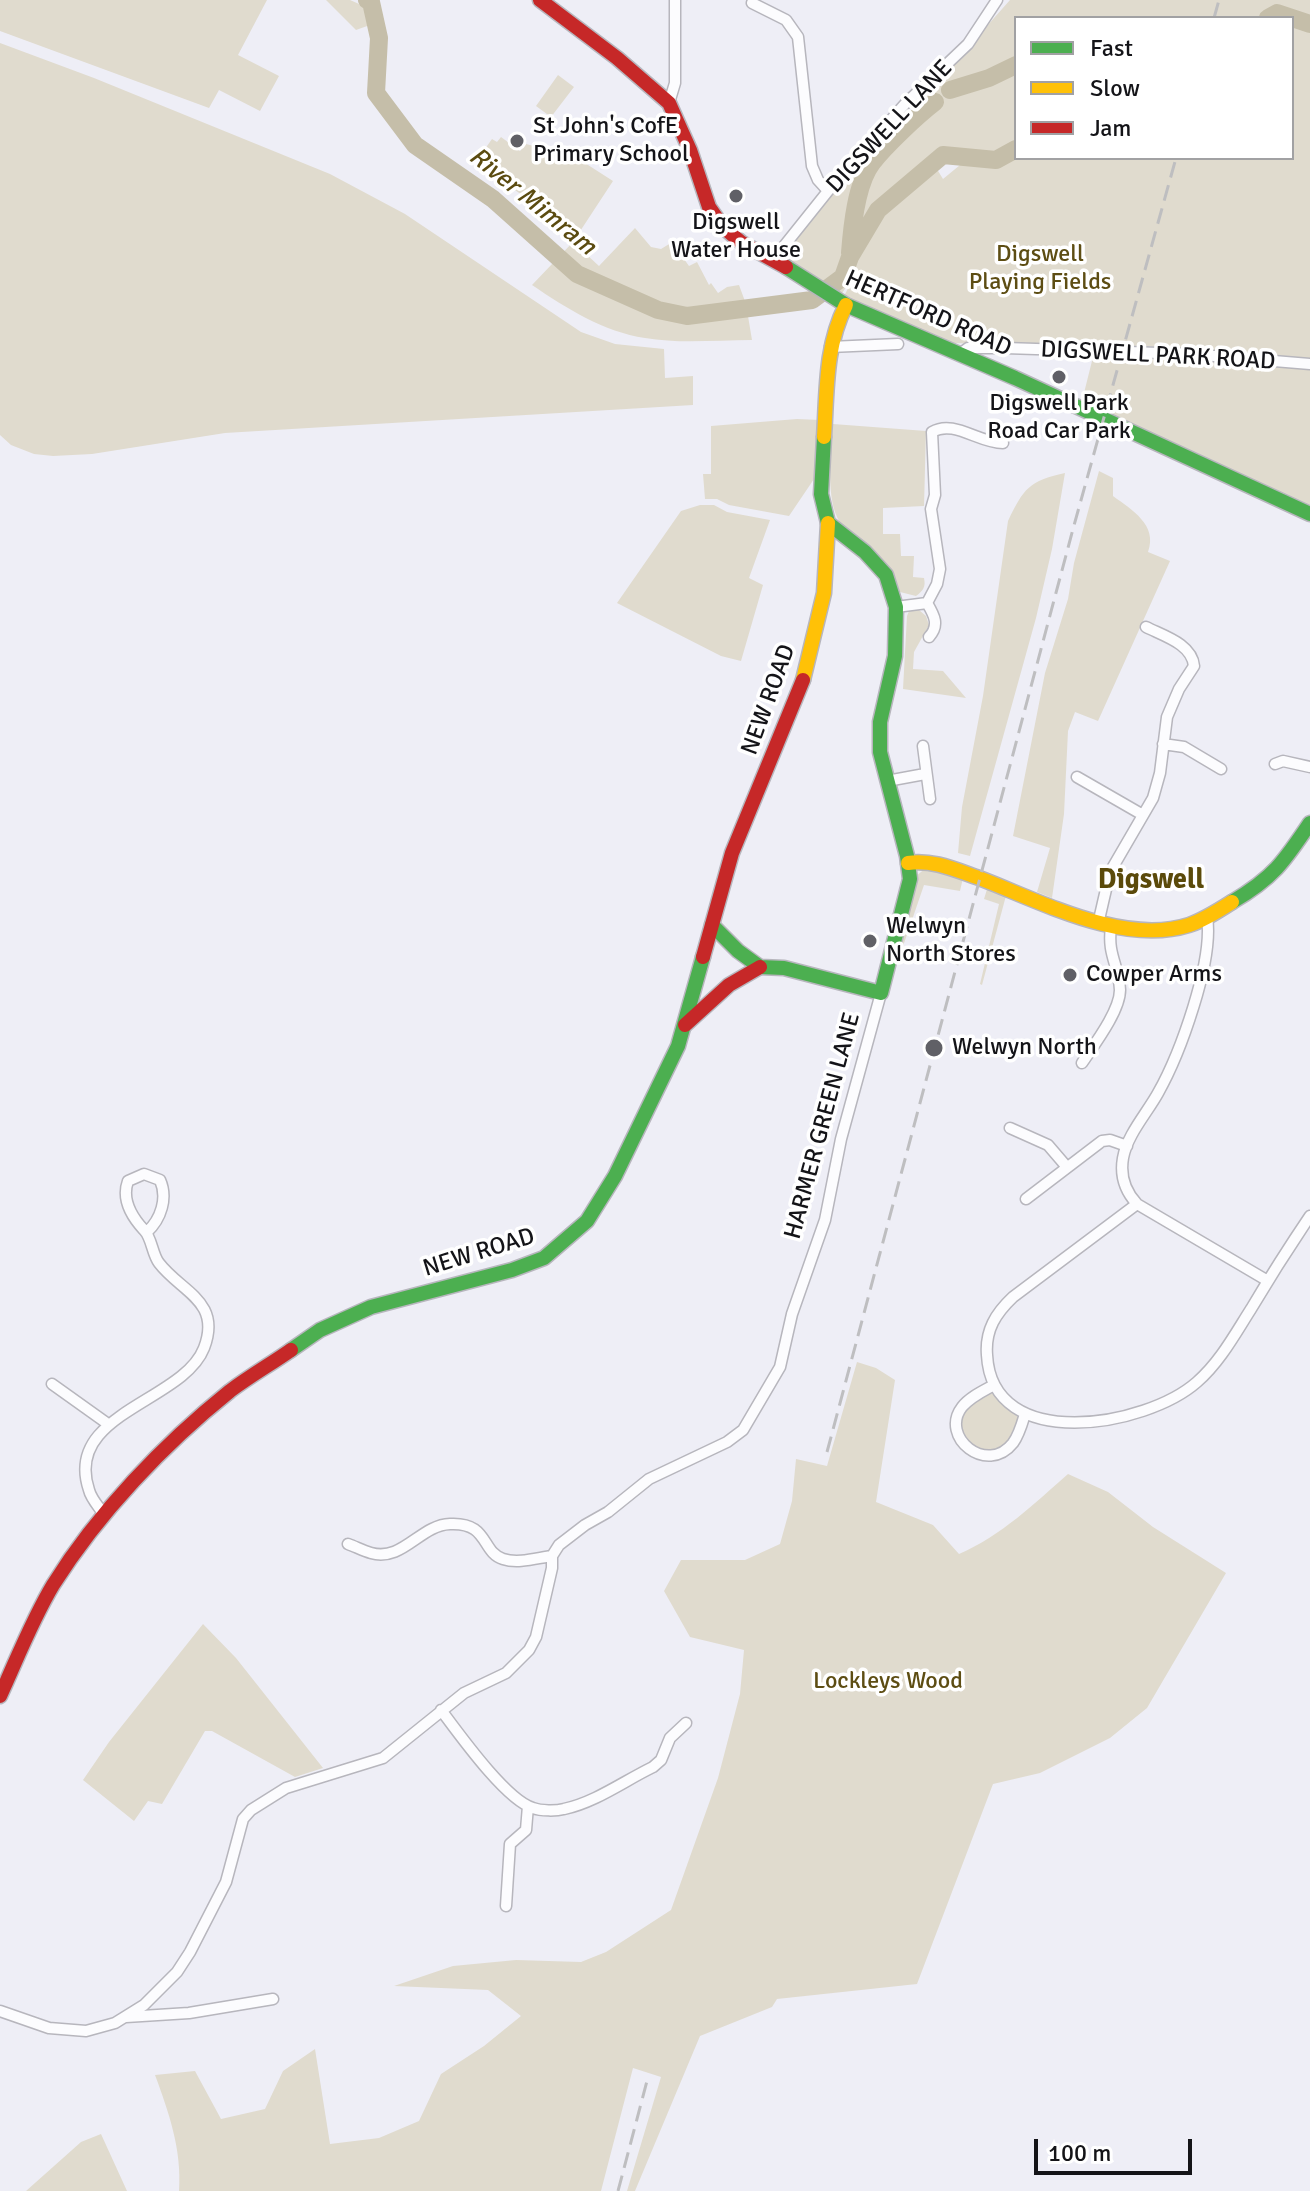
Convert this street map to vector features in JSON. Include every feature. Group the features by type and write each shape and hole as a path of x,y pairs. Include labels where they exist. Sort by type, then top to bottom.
{"street":[{"name":"HERTFORD ROAD","path":"540,0 617,58 669,103 690,150 709,207 723,227 742,243 809,280 846,305 1310,514"},
{"path":"669,103 675,83 675,0"},
{"name":"DIGSWELL LANE","path":"780,251 828,191 931,77 968,44 997,0"},
{"path":"752,3 786,20 798,37 812,166 818,180 828,191"},
{"path":"828,523 820,486 830,347 846,305"},
{"name":"HERTFORD ROAD","path":"830,347 898,344"},
{"name":"DIGSWELL PARK ROAD","path":"960,354 968,348 1005,348 1190,354 1310,364"},
{"path":"927,603 937,584 940,569 931,509 935,495 932,432 950,427 990,443 1003,443"},
{"name":"HARMER GREEN LANE","path":"552,1556 570,1535 608,1512 649,1479 727,1442 743,1430 780,1367 793,1310 825,1220 841,1139 910,879 880,752 880,722 895,656 896,607 886,575 878,565 828,523"},
{"name":"NEW ROAD","path":"0,1696 54,1584 154,1458 195,1420 275,1359 320,1330 371,1307 512,1270 544,1258 587,1221 610,1187 676,1051 732,853 806,670 824,593 828,523"},
{"path":"896,607 927,603"},
{"path":"927,603 936,621 934,632 929,637"},
{"path":"1082,1063 1119,998 1118,976 1104,926 1110,872 1153,798 1170,709 1179,689 1193,670 1194,661 1186,648 1146,627"},
{"path":"1163,744 1184,747 1221,769"},
{"path":"923,746 930,799"},
{"path":"1275,764 1283,761 1310,767"},
{"path":"887,781 925,774"},
{"path":"1077,777 1143,815"},
{"path":"908,863 921,861 957,870 1104,926 1162,931 1207,917 1263,884 1285,860 1310,823"},
{"path":"1207,917 1197,992 1187,1027 1159,1090 1127,1146 1123,1177 1129,1195 1137,1204 1268,1281"},
{"path":"712,925 738,951 760,967"},
{"path":"684,1026 726,985 760,967 784,968 881,993"},
{"path":"1010,1128 1048,1145 1066,1166"},
{"path":"1026,1199 1102,1141 1110,1140 1127,1146"},
{"path":"105,1516 89,1491 87,1456 94,1440 108,1424 197,1362 207,1338 203,1306 190,1290 165,1272 156,1259 147,1232 133,1218 126,1195 128,1181 144,1174 160,1180 164,1194 157,1220 147,1232"},
{"path":"1137,1204 1003,1306 991,1326 987,1337 987,1359 994,1385 1007,1402 1025,1414 1050,1420 1099,1421 1137,1414 1170,1400 1196,1383 1211,1367 1310,1216"},
{"path":"52,1384 108,1424"},
{"path":"994,1385 971,1399 958,1414 958,1432 968,1449 985,1456 1005,1451 1019,1433 1025,1414"},
{"path":"0,2011 25,2022 70,2031 102,2028 126,2017 160,1991 190,1952 226,1882 243,1819 251,1810 286,1788 383,1758 464,1693 506,1673 529,1650 542,1617 552,1556 516,1561 501,1559 480,1533 462,1524 430,1529 407,1546 388,1554 372,1554 348,1544"},
{"path":"441,1710 510,1793 534,1809 561,1810 609,1791 655,1766 661,1760 670,1738 686,1723"},
{"path":"506,1906 510,1844 526,1830 528,1806"},
{"path":"126,2017 189,2013 273,1999"}],"green space":[{"path":"0,0 267,0 238,55 279,76 260,111 219,90 209,108 0,31"},
{"path":"326,0 350,0 366,7 370,25 356,30"},
{"name":"Digswell Playing Fields","path":"1010,0 1310,0 1310,359 1147,346 942,343 843,298 856,273 840,296 787,259 792,242 831,191 899,125","holes":["943,153 971,156 943,179 932,161"]},
{"path":"0,43 330,174 405,214 581,332 615,344 664,349 665,378 693,376 693,405 225,433 92,454 34,454 11,445 0,435"},
{"path":"558,75 574,87 551,117 536,106"},
{"path":"501,137 520,151 526,144 574,156 613,181 573,242 528,199 475,163 492,139 497,142"},
{"path":"635,228 651,247 661,249 679,238 689,253 684,259 689,266 697,262 709,285 711,283 718,293 727,287 739,285 746,304 752,340 645,338 600,325 572,310 532,285 573,242 599,266"},
{"path":"1093,357 1190,359 1310,370 1310,507 1082,401"},
{"path":"820,420 814,479 789,516 705,499 703,474 711,474 711,426"},
{"path":"833,424 926,431 924,506 883,508 883,534 900,534 901,556 914,556 913,577 924,578 925,584 916,596 900,592 882,559 849,533 837,517 830,484"},
{"path":"1099,471 1113,478 1113,496 1146,526 1150,542 1148,552 1170,561 1098,721 1075,712 1068,731 1064,814 1052,898 1037,892 1050,848 1013,836 1045,673 1068,599 1074,563"},
{"path":"1065,473 1036,618 970,856 958,853 962,807 983,696 1008,521 1029,488 1043,479"},
{"path":"700,505 714,505 727,512 770,520 749,578 763,585 741,661 721,656 617,603 681,511"},
{"path":"919,610 926,616 929,625 914,652 913,669 943,671 966,698 903,689 907,616 909,611"},
{"path":"926,868 963,878 960,891 924,885 900,955 895,954 916,876"},
{"path":"988,886 1007,892 982,985 999,904 984,899"},
{"name":"Lockleys Wood","path":"857,1362 876,1368 895,1380 876,1502 933,1525 959,1554 1003,1528 1068,1474 1108,1492 1153,1527 1226,1573 1147,1708 1110,1738 1040,1773 993,1784 917,1984 777,1999 772,2007 700,2036 635,2191 627,2191 661,2077 633,2068 601,2191 179,2191 176,2146 155,2075 195,2071 221,2119 265,2109 283,2071 315,2049 330,2144 379,2138 419,2121 441,2074 484,2046 521,2016 488,1990 394,1986 453,1966 516,1960 581,1962 606,1952 671,1910 718,1778 740,1694 744,1650 690,1637 664,1591 681,1560 745,1560 780,1544 792,1501 796,1459 827,1466"},
{"path":"988,1393 995,1394 1019,1418 1010,1438 998,1448 987,1451 976,1448 967,1440 961,1430 961,1419 966,1408"},
{"path":"203,1624 236,1658 323,1768 295,1777 212,1731 205,1731 162,1804 148,1801 134,1821 83,1780 109,1742"},
{"path":"101,2134 127,2191 26,2191 81,2142"}],"waterway":[{"name":"River Mimram","path":"367,0 371,2 379,38 376,93 415,145 493,199 577,274 658,310 687,316 812,300 843,277 850,257 878,210 943,155 996,160 1014,150"},
{"name":"River Mimram","path":"1272,16 1277,13 1286,16"},
{"name":"River Mimram","path":"1294,19 1310,24"},
{"name":"River Mimram","path":"950,90 989,78 1014,66"},
{"name":"River Mimram","path":"850,253 856,206 862,182 872,163 893,139 935,102"}],"railway":[{"path":"1215,16 1219,0"},
{"path":"827,1452 1073,529 1175,160"},
{"path":"618,2191 647,2081"}],"traffic: fast":[{"path":"786,267 846,305 1015,378 1310,514"},
{"path":"712,925 738,951 760,967 784,968 881,993 910,879 880,752 880,722 895,656 896,607 886,575 865,552 828,523 821,494 824,437"},
{"path":"1232,902 1277,868 1310,823"},
{"path":"291,1350 320,1330 371,1307 512,1270 544,1258 587,1221 615,1176 678,1046 703,957"}],"traffic: slow":[{"path":"824,437 831,353 846,305"},
{"path":"803,680 824,593 828,523"},
{"path":"908,863 944,866 1082,918 1137,930 1164,930 1189,925 1232,902"}],"traffic: jam":[{"path":"540,0 617,58 669,103 690,150 709,207 723,227 742,243 786,267"},
{"path":"703,957 732,853 803,680"},
{"path":"685,1025 729,985 760,967"},
{"path":"0,1696 53,1585 111,1506 205,1412 291,1350"}],"place":[{"name":"St John's CofE Primary School","path":"517,141"},
{"name":"Digswell Water House","path":"736,196"},
{"name":"Digswell Park Road Car Park","path":"1059,377"},
{"name":"Welwyn North Stores","path":"870,941"},
{"name":"Cowper Arms","path":"1070,975"},
{"name":"Welwyn North","path":"934,1048"}],"district":[{"name":"Digswell","path":"1151,881"}]}
